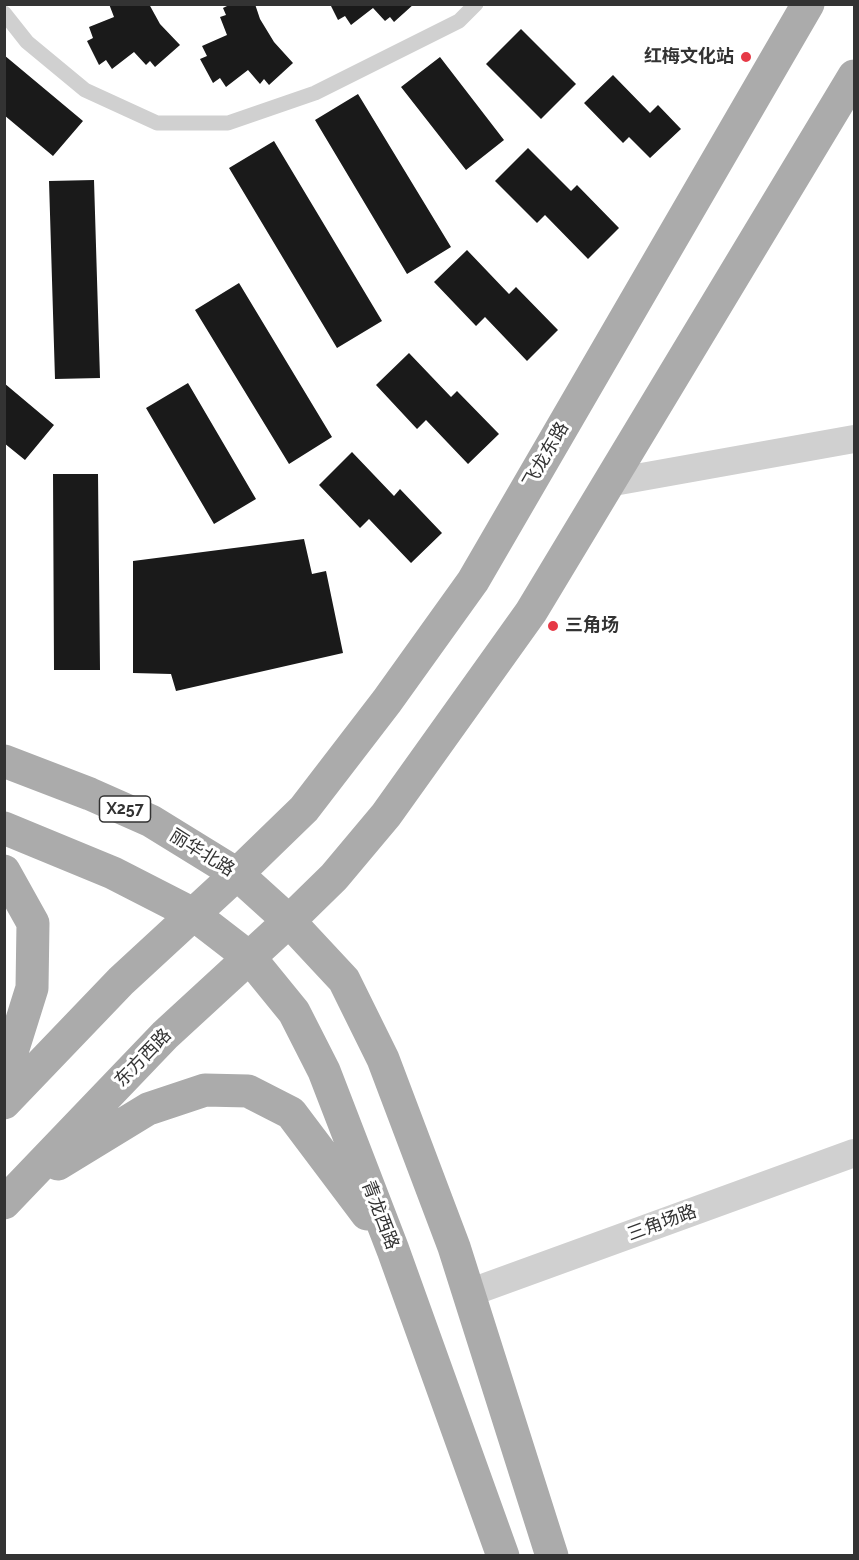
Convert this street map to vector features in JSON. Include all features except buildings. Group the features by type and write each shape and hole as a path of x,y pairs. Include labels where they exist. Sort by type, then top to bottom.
{"main road":[{"name":"飞龙东路","path":"237,874 303,809 387,701 473,581 808,4"},
{"path":"552,1556 454,1247 383,1059 344,981 289,921 333,877 386,815 531,612 855,76"},
{"name":"丽华北路","path":"4,761 90,794 151,821 237,874 289,921"},
{"path":"4,828 112,873 194,914"},
{"path":"4,872 33,923 32,988 12,1055 4,1068"},
{"path":"4,1103 121,981 237,874"},
{"name":"青龙西路","path":"194,914 250,958 294,1012 324,1071 393,1250 503,1556"},
{"name":"东方西路","path":"11,1196 165,1035 289,921"},
{"path":"11,1196 148,1109 206,1090 248,1090 291,1113 393,1250"}],"street":[{"path":"608,483 855,439"},
{"name":"三角场路","path":"469,1293 855,1153"}],"lane":[{"path":"4,13 27,42 85,90 157,123 228,123 315,93 459,21 476,4"}],"place":[{"name":"红梅文化站","path":"746,57"},
{"name":"三角场","path":"553,626"}]}
